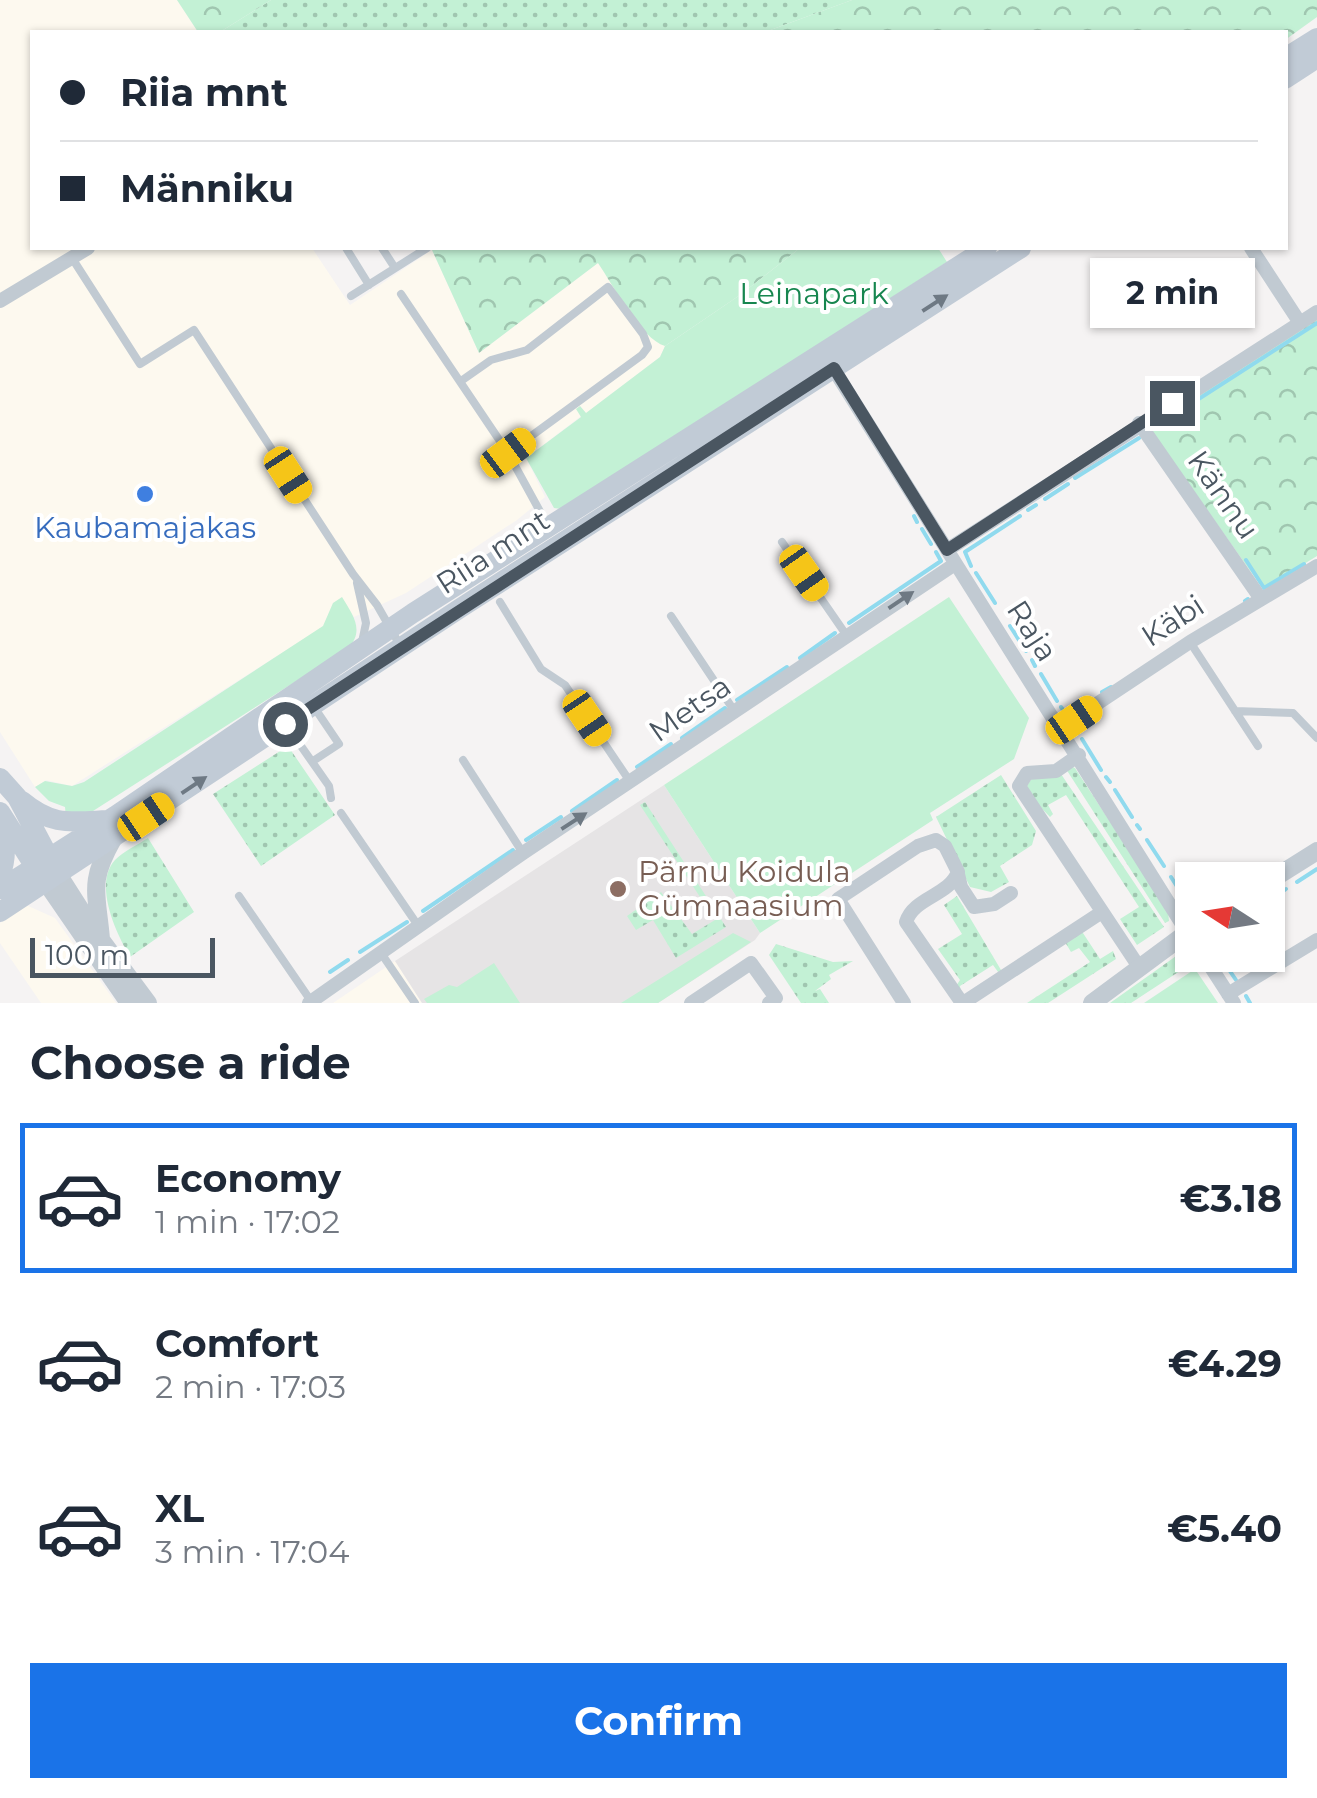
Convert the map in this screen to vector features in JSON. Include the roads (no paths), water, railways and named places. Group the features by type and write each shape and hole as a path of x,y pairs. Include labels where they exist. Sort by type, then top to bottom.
{"main road":[{"path":"1288,56 1317,38"},
{"path":"1288,77 1317,58"},
{"name":"Riia mnt","path":"829,361 984,250"},
{"name":"Riia mnt","path":"111,829 300,698 829,361 1018,250"},
{"name":"Riia mnt","path":"0,889 46,869 285,724 300,698 360,650 396,638"},
{"path":"0,778 16,797 45,818 111,829"},
{"path":"16,797 46,869"},
{"path":"0,812 46,869"},
{"path":"0,826 6,846 0,877"},
{"name":"Riia mnt","path":"0,912 46,869"}],"street":[{"path":"0,301 85,250"},
{"path":"1252,250 1300,323"},
{"path":"947,550 1317,312"},
{"name":"Raja","path":"829,361 1175,908"},
{"name":"Kännu","path":"1139,424 1262,599"},
{"name":"Metsa","path":"310,1002 523,853 955,564"},
{"name":"Käbi","path":"1062,728 1190,642 1317,566"},
{"path":"1079,755 1056,771 1027,773 1020,786 1139,967"},
{"path":"102,940 95,885 111,829"},
{"path":"904,1003 838,899 918,846 936,840 945,846 961,887 974,907 994,904 1011,893"},
{"path":"1285,871 1317,851"},
{"path":"46,869 148,1003"},
{"path":"46,869 130,1003"},
{"path":"958,873 954,882 909,913 906,922 963,1003 1102,912"},
{"path":"1213,972 1231,999 1317,940"},
{"path":"1089,1003 1175,944"},
{"path":"691,1003 751,963 775,1001"}],"lane":[{"path":"347,250 369,284"},
{"path":"383,250 395,268"},
{"path":"351,296 416,251"},
{"path":"72,258 140,364 194,330 396,638"},
{"path":"461,381 491,360 526,350 608,286 642,334 648,347 642,356 508,453"},
{"path":"401,294 508,453 554,536"},
{"path":"782,542 847,636"},
{"path":"354,574 366,622 360,650"},
{"path":"500,602 541,668 565,685 631,783"},
{"path":"671,616 735,712"},
{"path":"1190,642 1258,746"},
{"path":"300,698 339,744 313,761"},
{"path":"1235,711 1293,713 1317,738"},
{"path":"285,724 313,761 331,798"},
{"path":"462,760 523,853"},
{"path":"341,813 419,926"},
{"path":"240,896 310,1002"},
{"path":"381,953 414,1003"}],"waterway":[{"path":"1155,427 1317,323"},
{"path":"1075,478 1139,438"},
{"path":"1045,499 1068,484"},
{"path":"1028,510 1036,505"},
{"path":"914,516 917,522"},
{"path":"971,566 965,552 1020,516"},
{"path":"922,529 931,544"},
{"path":"849,623 941,561 936,552"},
{"path":"1246,560 1264,588 1304,564"},
{"path":"976,573 995,603"},
{"path":"1010,626 1026,651"},
{"path":"800,658 835,633"},
{"path":"1032,660 1035,666"},
{"path":"737,700 787,667"},
{"path":"1041,674 1057,701"},
{"path":"1102,692 1111,687"},
{"path":"1075,710 1087,702"},
{"path":"1061,707 1068,717"},
{"path":"682,738 725,708"},
{"path":"1082,739 1101,770"},
{"path":"637,767 671,744"},
{"path":"1106,777 1110,782"},
{"path":"572,811 617,780"},
{"path":"1115,790 1132,817"},
{"path":"526,840 561,817"},
{"path":"1137,825 1140,829"},
{"path":"1147,840 1164,866"},
{"path":"423,911 513,850"},
{"path":"1297,882 1317,869"},
{"path":"1171,877 1175,883"},
{"path":"360,952 407,922"},
{"path":"330,972 348,960"},
{"path":"1231,972 1236,980"},
{"path":"1246,996 1250,1003"}],"place":[{"name":"Kaubamajakas","path":"145,494"},
{"name":"Pärnu Koidula Gümnaasium","path":"618,889"}],"park label":[{"name":"Leinapark","path":"814,294"}]}
